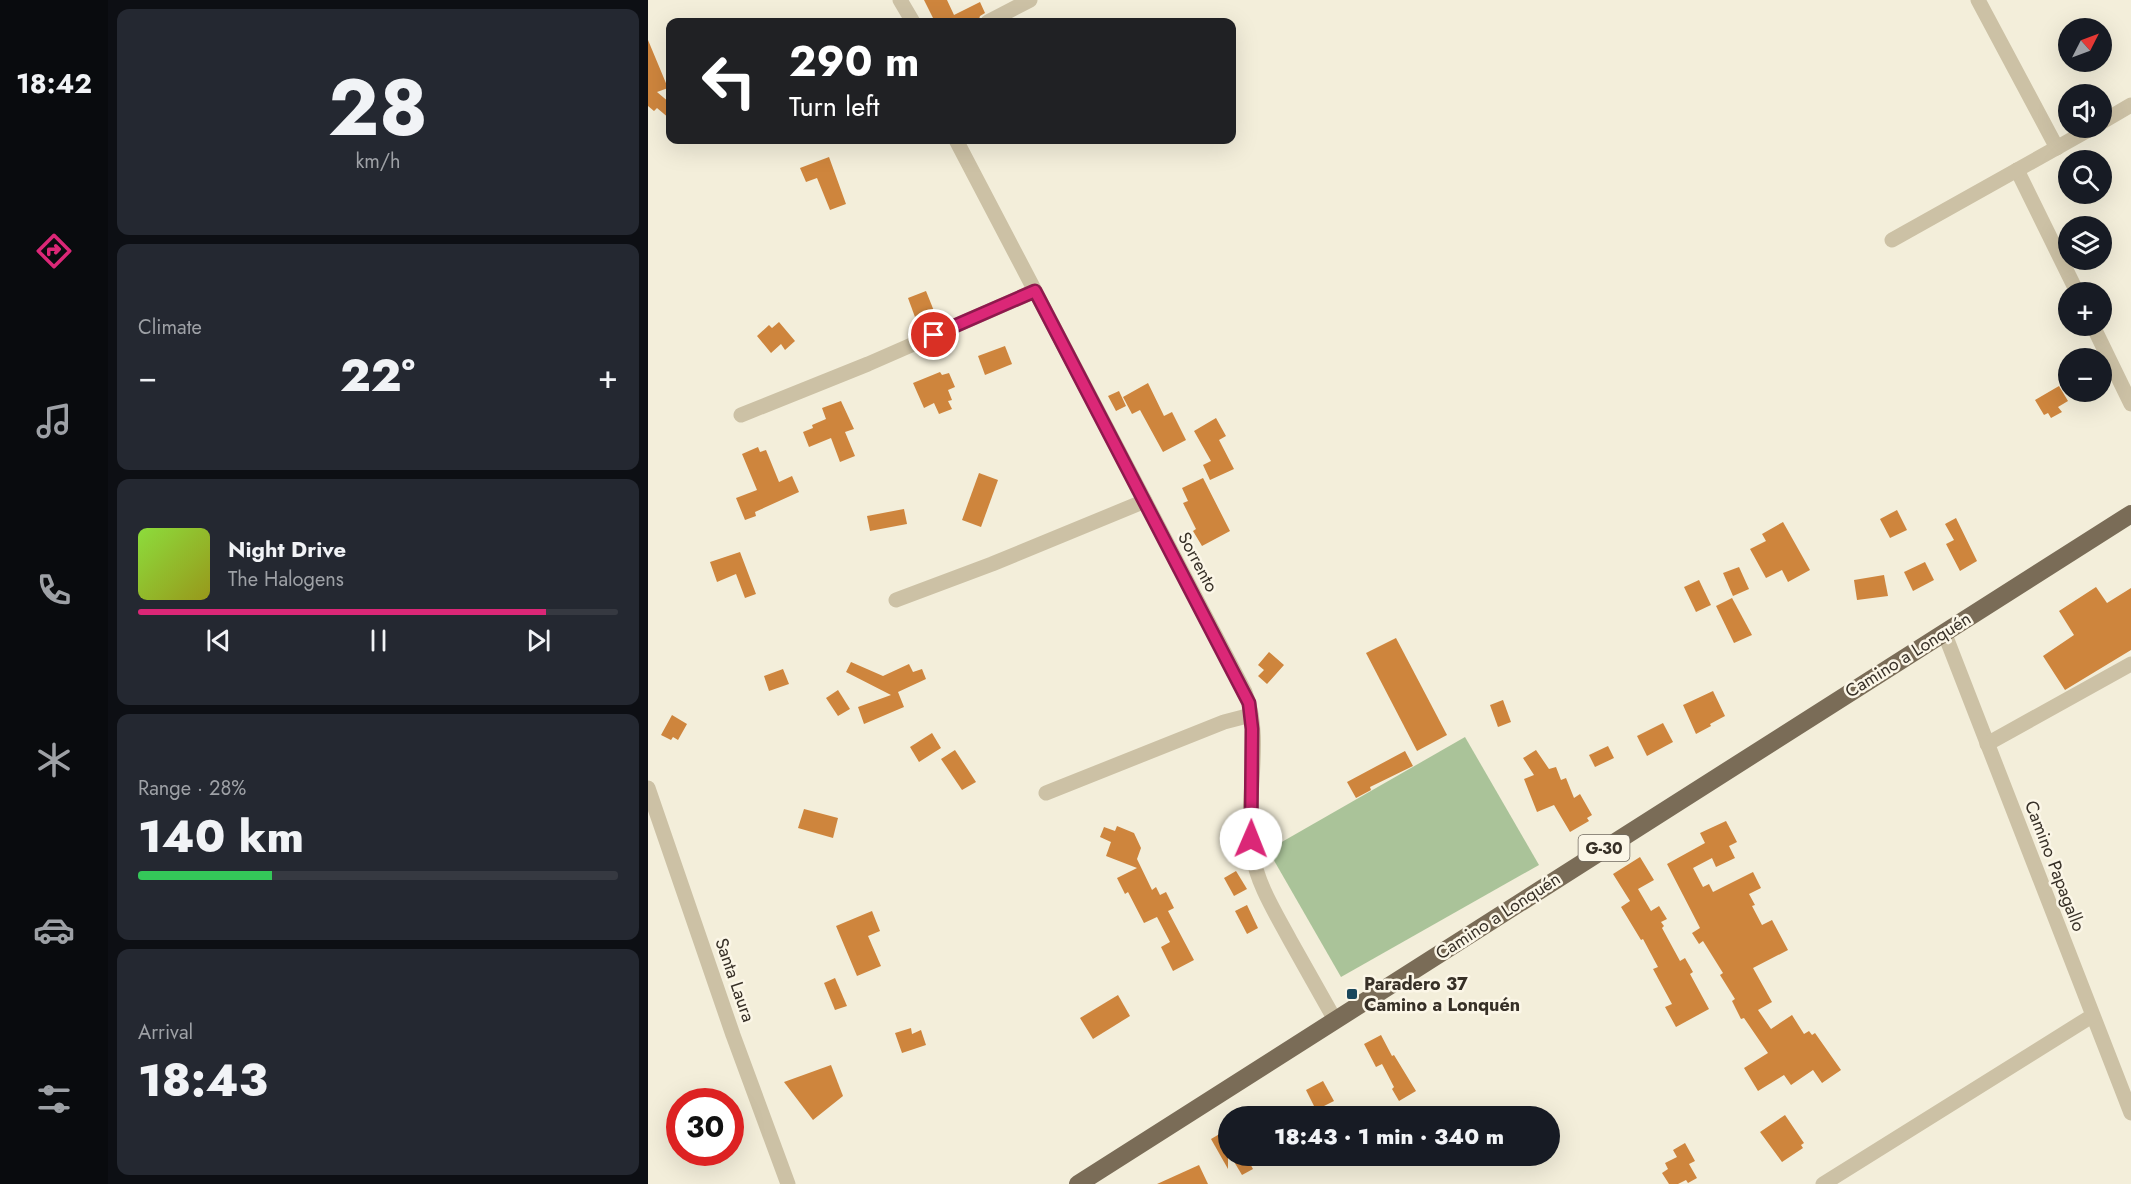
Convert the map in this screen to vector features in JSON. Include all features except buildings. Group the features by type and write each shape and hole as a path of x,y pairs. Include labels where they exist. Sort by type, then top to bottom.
{"main road":[{"name":"Camino a Lonquén","path":"1078,1184 2131,514"}],"street":[{"path":"900,0 911,18"},
{"path":"996,18 1030,0"},
{"path":"1978,0 2057,148"},
{"path":"2112,116 2131,105"},
{"path":"1892,240 2074,138"},
{"name":"Sorrento","path":"958,144 1245,692 1251,715 1251,839 1255,865 1272,906 1335,1020"},
{"path":"2017,170 2072,282"},
{"path":"741,415 868,364 1035,291"},
{"path":"2098,336 2131,404"},
{"path":"896,600 974,571 1144,501"},
{"name":"Camino Papagallo","path":"1944,632 2131,1113"},
{"path":"1987,744 2131,664"},
{"path":"1046,793 1218,724 1251,715"},
{"name":"Santa Laura","path":"648,788 733,1035 788,1184"},
{"path":"1823,1184 2092,1016"}],"green space":[{"path":"1465,737 1539,865 1341,977 1268,850"}],"place":[{"name":"Paradero 37 Camino a Lonquén","path":"1352,994"}],"route":[{"path":"934,335 1035,291 1245,692 1249,703 1252,729 1251,839"}]}
